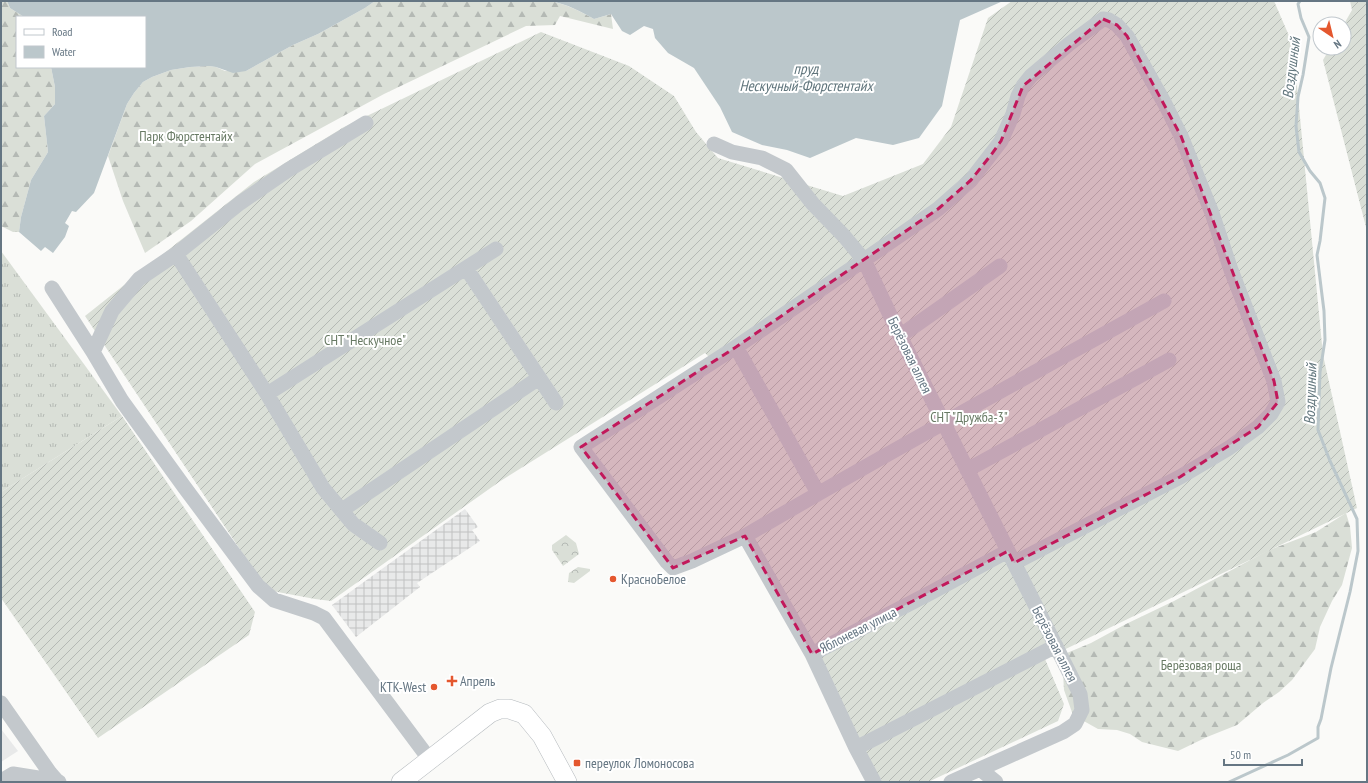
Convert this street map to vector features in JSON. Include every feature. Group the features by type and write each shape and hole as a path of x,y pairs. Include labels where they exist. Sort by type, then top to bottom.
{"main road":[{"path":"401,782 490,713 500,709 509,709 524,714 542,736 567,782"}],"street":[{"name":"Яблоневая улица","path":"864,260 938,209 971,180 1001,141 1013,114 1018,96 1023,86 1031,76 1069,44 1103,19 1109,20 1117,24 1127,36 1181,136 1212,213 1231,270 1274,381 1278,402 1271,414 1258,427 1229,448 1180,477 812,654 856,748 874,782"},
{"path":"93,352 112,310 139,279 176,254 240,203 288,170 366,123"},
{"name":"Берёзовая аллея","path":"714,144 732,152 762,158 786,170 813,204 844,236 864,260 900,336 1080,694 1082,710 1075,724 1063,732 980,769"},
{"path":"266,394 496,249"},
{"path":"176,254 266,394 323,488 353,524 380,542"},
{"path":"864,260 736,347 581,446 673,568 692,562 745,536 944,423 1164,301"},
{"path":"900,336 1000,266"},
{"path":"466,268 556,403"},
{"path":"52,288 122,401 258,586 274,600 314,613 324,618 430,760"},
{"path":"736,347 818,494"},
{"path":"967,470 1169,360"},
{"path":"342,510 539,378"},
{"path":"745,536 812,654"},
{"path":"856,748 1056,646"},
{"path":"1,703 58,781"},
{"path":"951,782 980,769 996,782"},
{"path":"1,782 13,774 58,781"}],"highlighted area":[{"path":"1103,19 1117,25 1127,36 1181,136 1274,381 1278,402 1258,427 1180,477 1014,563 1008,551 812,654 745,536 673,568 581,447 736,347 938,209 971,180 1001,141 1023,86"}],"shaded area":[{"path":"465,509 478,527 472,530 480,541 417,583 420,587 356,637 332,605"},
{"path":"1,729 18,751 1,762"}],"green space":[{"path":"1,1 7,1 10,8 22,16 16,16 16,68 51,68 55,87 55,104 44,116 48,152 31,180 21,217 19,232 13,232 1,226"},
{"name":"Парк Фюрстентайх","path":"375,1 550,1 573,8 594,19 611,14 613,29 560,16 555,25 526,26 384,94 255,164 191,221 145,253 123,201 108,156 127,104 143,82 171,70 190,67 209,66 225,71 246,71 293,45 318,34"},
{"name":"СНТ \"Дружба-3\"","path":"1012,1 1274,1 1293,45 1323,355 1357,508 1045,659 1064,704 1058,721 928,782 877,782 743,531 677,564 587,443 713,361 705,353 499,482 331,601 267,590 85,316 254,182 344,127 541,32 629,66 674,96 696,132 718,158 843,196 923,164 951,127 988,18"},
{"path":"1350,1 1367,1 1367,231 1323,60 1325,56 1352,56 1352,16 1349,16 1352,10"},
{"path":"1,251 122,416 1,492"},
{"path":"122,416 255,612 249,635 98,738 1,598 1,492"},
{"name":"Берёзовая роща","path":"1346,513 1350,526 1352,548 1342,585 1332,601 1320,627 1315,649 1292,680 1237,725 1178,751 1142,742 1130,734 1117,730 1098,729 1073,715 1064,690 1062,655 1091,643 1174,601 1267,551 1316,532"},
{"path":"566,535 576,543 579,554 563,566 552,550 552,545"},
{"path":"578,567 590,569 590,571 574,583 568,582 569,573"}],"water":[{"path":"7,1 375,1 318,34 293,45 246,71 233,73 209,66 190,67 171,70 143,82 127,104 94,193 76,212 72,211 65,223 69,226 65,237 53,253 45,247 41,251 19,232 21,217 31,180 48,152 44,116 55,104 55,87 51,68 146,68 146,16 22,16 10,8"},
{"name":"пруд Нескучный-Фюрстентайх","path":"550,1 1003,1 960,20 942,106 919,138 893,145 856,138 810,158 787,150 762,145 732,132 720,107 694,68 668,53 655,38 653,29 644,26 630,35 622,31 611,14 594,19 573,8"}],"waterway":[{"name":"Воздушный","path":"1229,782 1288,755 1318,738 1318,727 1350,592 1358,551 1357,519 1330,461 1318,430 1320,372 1325,340 1324,311 1317,255 1325,198 1320,183 1310,171 1299,152 1296,126 1298,97 1309,37 1301,18 1298,4 1300,1"}],"place":[{"name":"КрасноБелое","path":"613,579"},
{"name":"Апрель","path":"452,681"},
{"name":"KTK-West","path":"434,687"},
{"name":"переулок Ломоносова","path":"577,763"}],"park label":[{"name":"СНТ \"Нескучное\"","path":"365,340"}]}
